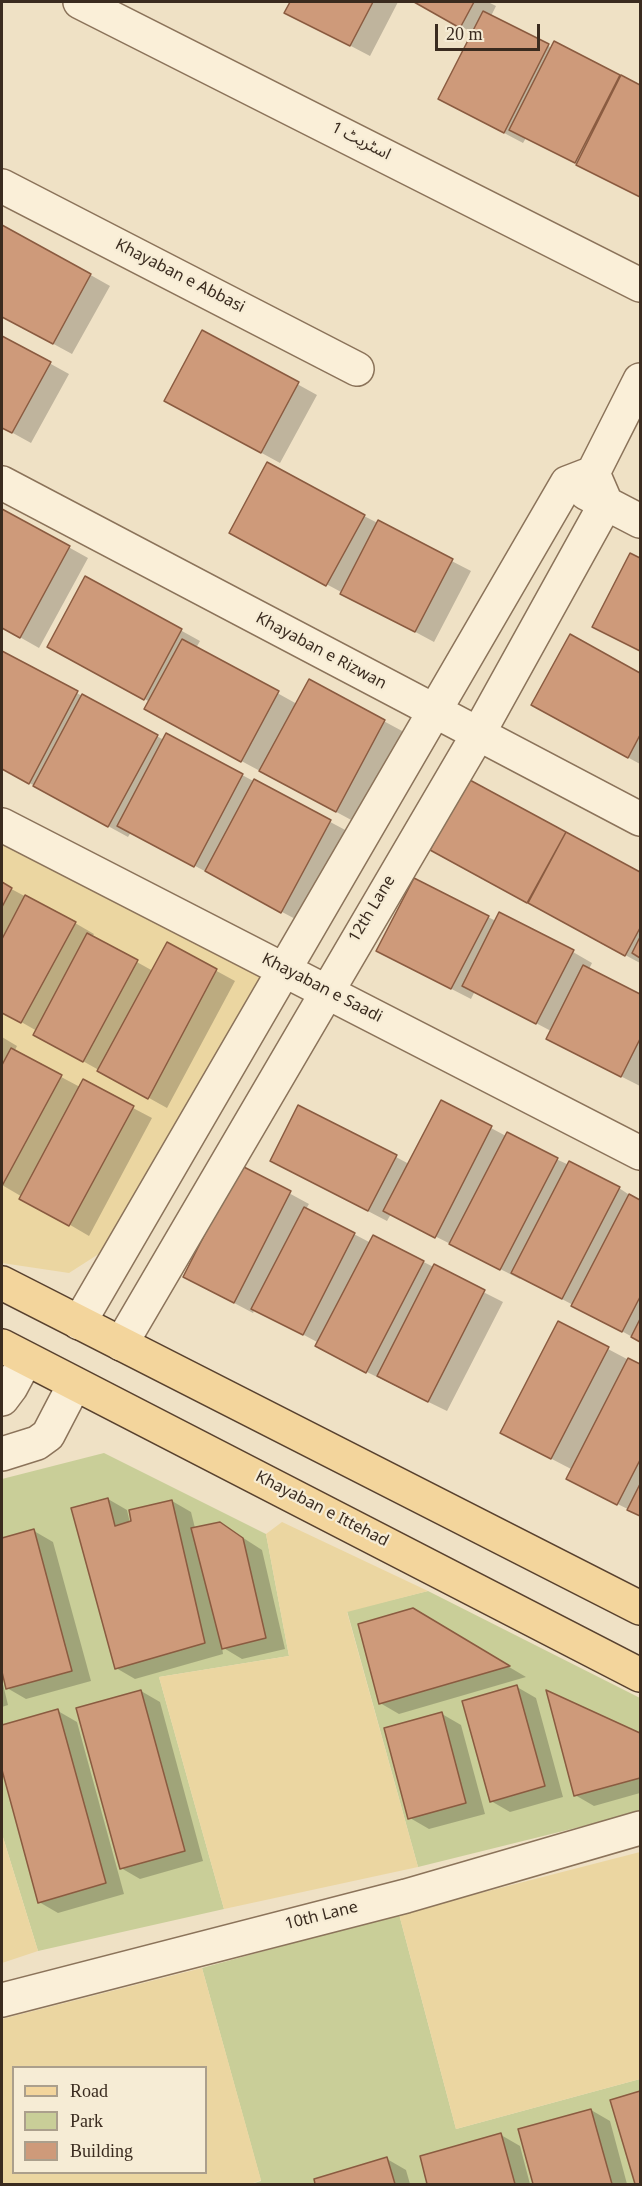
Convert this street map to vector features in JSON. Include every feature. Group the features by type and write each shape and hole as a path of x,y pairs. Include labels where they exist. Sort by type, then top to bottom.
{"main road":[{"path":"2,1282 640,1608"},
{"name":"Khayaban e Ittehad","path":"14,1352 640,1675"}],"street":[{"name":"اسٹریٹ 1","path":"80,2 640,285"},
{"name":"Khayaban e Abbasi","path":"2,186 357,369"},
{"path":"79,1323 282,971 435,714 585,474 640,380"},
{"path":"585,474 606,503 640,521"},
{"name":"Khayaban e Rizwan","path":"2,483 435,714 640,819"},
{"name":"12th Lane","path":"121,1344 477,736 606,503"},
{"name":"Khayaban e Saadi","path":"2,825 282,971 640,1153"},
{"path":"2,1399 11,1387 14,1352"},
{"path":"2,1454 37,1443 48,1435 75,1385"},
{"name":"10th Lane","path":"2,2000 406,1896 640,1828"}],"green space":[{"path":"104,1453 266,1534 289,1656 159,1677 224,1909 38,1951 2,1834 2,1479"},
{"path":"428,1591 640,1698 640,1812 418,1867 347,1611"},
{"path":"399,1914 456,2129 640,2079 640,2184 251,2184 261,2181 202,1968"}],"sand":[{"path":"2,842 262,975 108,1248 69,1273 2,1263"},
{"path":"282,1522 428,1591 347,1612 418,1867 224,1909 159,1677 289,1656 266,1534"},
{"path":"2,1834 38,1951 2,1963"},
{"path":"640,1852 640,2079 456,2129 399,1914"},
{"path":"202,1968 261,2180 251,2184 2,2184 2,2019"}],"building":[{"path":"290,2 373,2 350,46 284,13"},
{"path":"414,2 474,2 460,28"},
{"path":"483,11 549,44 504,133 438,99"},
{"path":"554,41 620,75 575,163 509,130"},
{"path":"621,75 640,85 640,197 576,165"},
{"path":"2,225 91,274 53,344 2,317"},
{"path":"202,330 299,382 261,453 164,401"},
{"path":"2,336 51,362 12,433 2,428"},
{"path":"267,462 365,515 326,586 229,533"},
{"path":"2,509 70,546 20,638 2,628"},
{"path":"378,520 453,559 415,632 340,594"},
{"path":"630,553 640,558 640,651 592,627"},
{"path":"85,576 182,629 144,700 47,647"},
{"path":"570,634 640,673 640,735 628,758 531,705"},
{"path":"182,639 279,691 241,762 144,709"},
{"path":"2,651 78,691 29,784 2,769"},
{"path":"309,679 385,720 336,812 259,771"},
{"path":"82,694 158,735 108,827 33,786"},
{"path":"166,733 243,774 194,867 117,826"},
{"path":"254,779 331,820 281,913 205,871"},
{"path":"468,779 566,832 527,903 430,850"},
{"path":"566,832 640,872 640,928 625,956 528,903"},
{"path":"414,878 489,916 451,989 376,951"},
{"path":"2,882 12,888 2,907"},
{"path":"25,895 76,922 21,1023 2,1013 2,939"},
{"path":"499,912 574,950 536,1024 462,986"},
{"path":"87,933 138,960 83,1062 33,1035"},
{"path":"640,937 640,958 632,953"},
{"path":"167,942 217,969 148,1099 97,1071"},
{"path":"583,965 640,994 640,1039 621,1077 546,1039"},
{"path":"11,1048 62,1075 2,1186 2,1065"},
{"path":"83,1079 134,1106 69,1226 19,1199"},
{"path":"441,1100 492,1126 435,1238 383,1211"},
{"path":"298,1105 397,1155 368,1211 270,1161"},
{"path":"507,1132 558,1158 500,1270 449,1244"},
{"path":"569,1161 620,1187 562,1299 511,1273"},
{"path":"240,1165 291,1191 234,1303 183,1277"},
{"path":"629,1194 640,1200 640,1297 622,1332 571,1306"},
{"path":"304,1207 355,1233 303,1335 251,1309"},
{"path":"373,1235 424,1261 366,1373 315,1346"},
{"path":"434,1264 485,1290 428,1402 377,1376"},
{"path":"640,1319 640,1342 631,1337"},
{"path":"558,1321 609,1347 551,1459 500,1433"},
{"path":"628,1358 640,1364 640,1460 617,1505 566,1479"},
{"path":"640,1484 640,1516 627,1510"},
{"path":"108,1498 115,1526 131,1521 129,1510 172,1500 205,1643 115,1669 71,1508"},
{"path":"220,1522 243,1538 266,1638 222,1649 191,1528"},
{"path":"34,1529 72,1671 6,1689 2,1672 2,1538"},
{"path":"413,1608 510,1666 379,1704 358,1624"},
{"path":"517,1685 545,1786 490,1802 462,1701"},
{"path":"141,1690 185,1851 120,1869 76,1708"},
{"path":"546,1690 640,1733 640,1778 574,1796"},
{"path":"58,1709 106,1883 38,1903 2,1770 2,1725"},
{"path":"442,1712 466,1803 408,1819 384,1728"},
{"path":"640,2091 640,2184 635,2184 610,2100"},
{"path":"591,2109 612,2184 533,2184 518,2129"},
{"path":"501,2133 515,2184 427,2184 420,2156"},
{"path":"387,2157 395,2184 315,2184 314,2179"}]}
